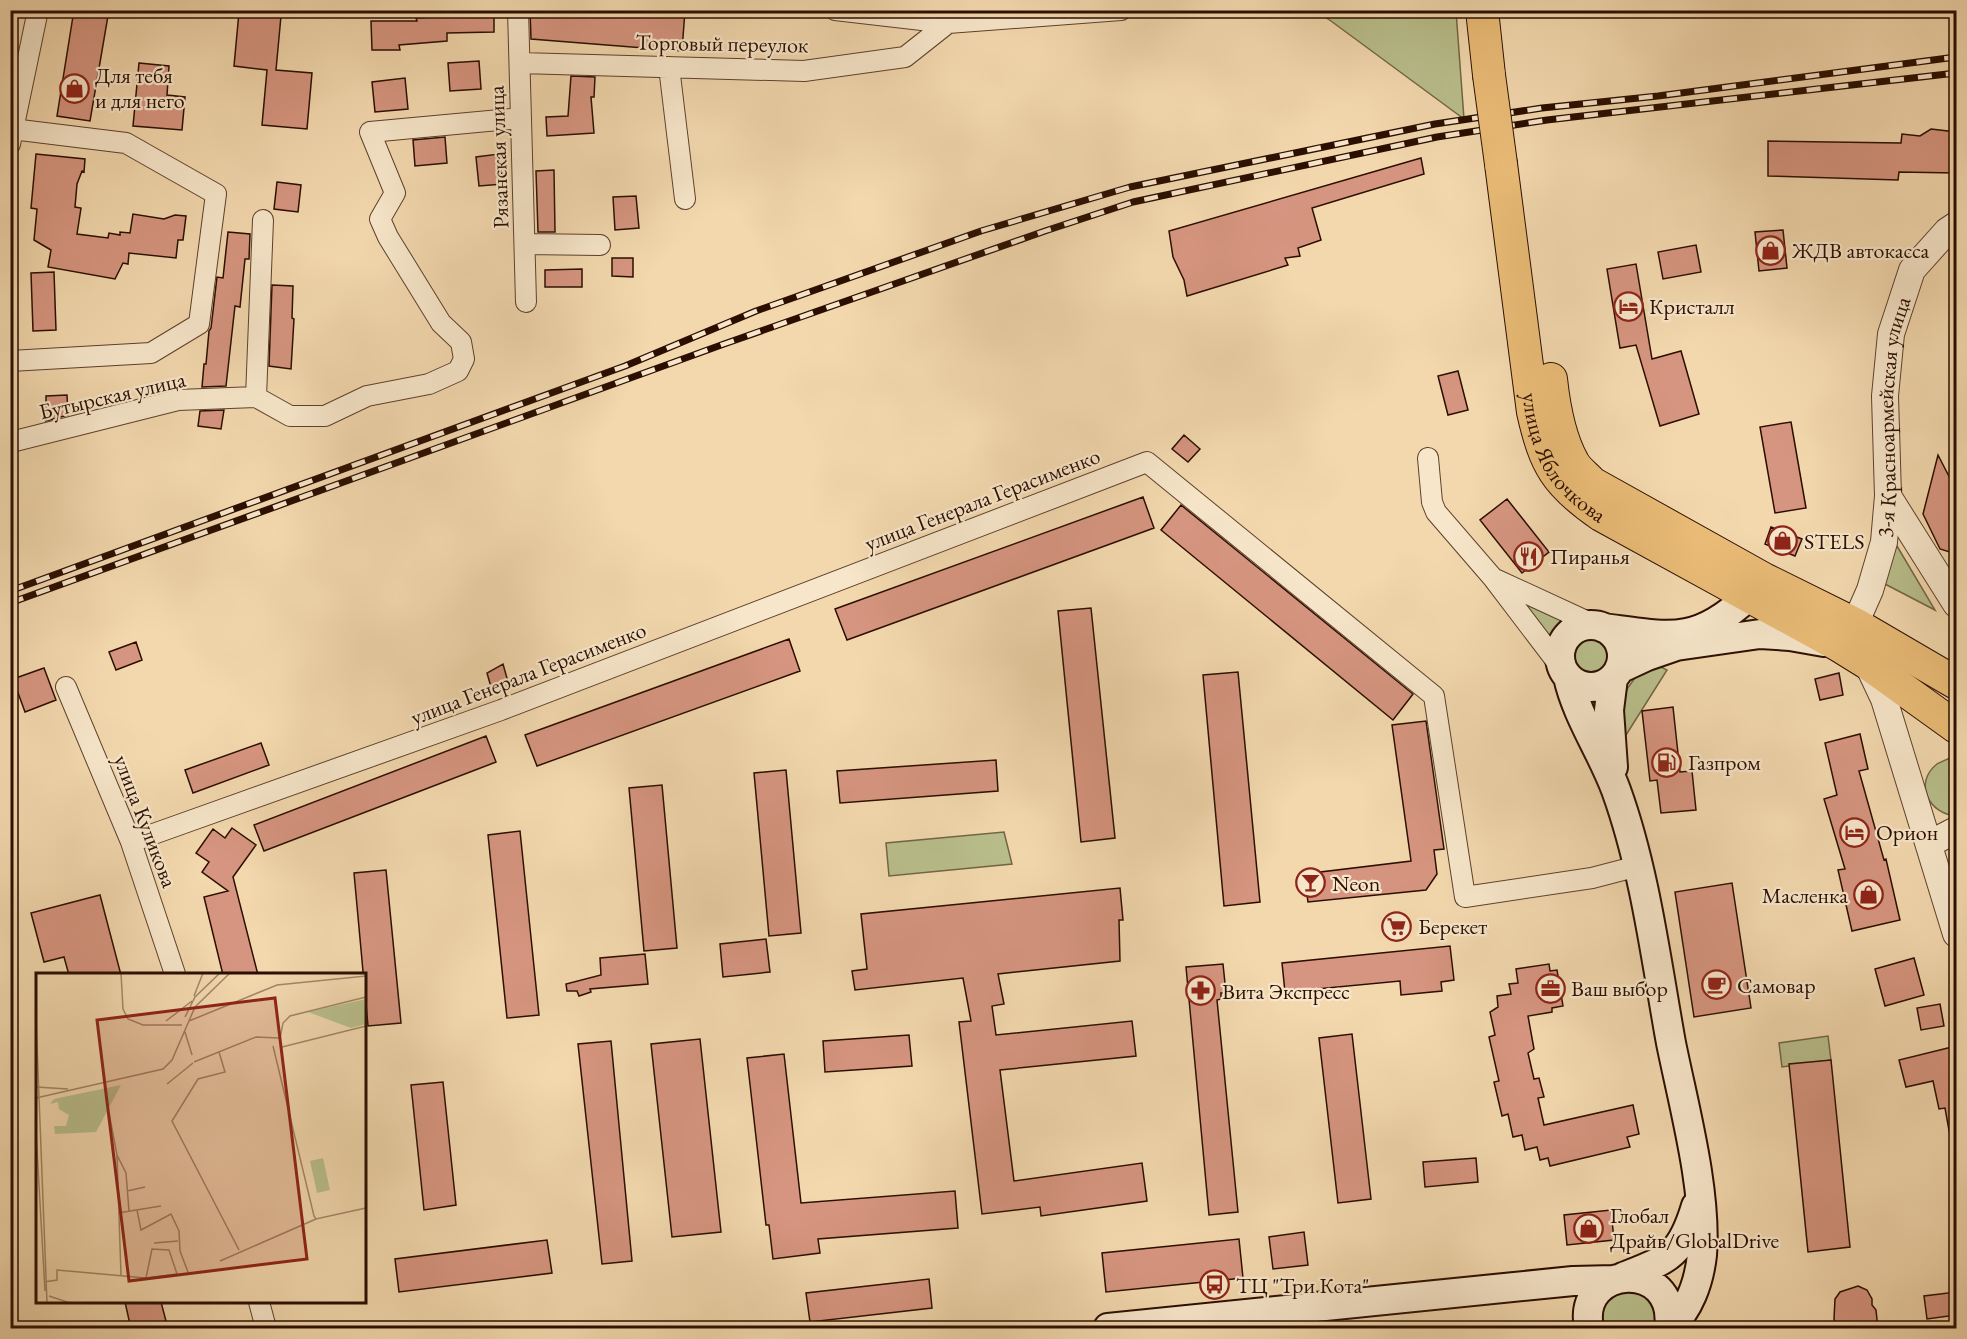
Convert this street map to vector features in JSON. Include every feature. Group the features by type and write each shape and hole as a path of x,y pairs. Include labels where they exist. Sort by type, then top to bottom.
{"main road":[{"path":"1482,10 1500,74 1511,162"},
{"path":"1500,74 1504,10"},
{"name":"улица Яблочкова","path":"1511,162 1533,412 1541,444 1556,475 1577,499 1601,515 1749,596 1847,634 1956,682"},
{"name":"улица Яблочкова","path":"1511,162 1555,408 1574,463 1592,483 1764,579 1847,634 1867,663 1956,727"},
{"path":"1713,624 1719,603 1719,580"},
{"path":"1669,1328 1677,1321 1688,1303 1700,1269 1702,1239 1699,1195 1638,866 1616,790 1576,702 1560,653 1566,637 1580,627 1600,627 1665,635 1686,634 1713,624 1749,596"},
{"path":"1600,627 1612,634 1622,650 1610,691 1610,734 1616,790"},
{"path":"1565,673 1574,682 1590,687 1606,683 1616,674 1647,656 1676,646 1760,634 1790,636 1847,634"},
{"path":"1589,1329 1588,1314 1599,1290 1618,1278 1657,1264 1675,1251 1689,1229 1699,1195"},
{"path":"1108,1329 1618,1278 1643,1279 1660,1290 1669,1308 1669,1328"},
{"path":"1510,1289 1562,1301 1578,1313 1589,1329"}],"street":[{"path":"10,361 151,353 198,324 216,194 126,143 11,136 38,10"},
{"name":"Рязанская улица","path":"518,10 526,302"},
{"path":"836,10 948,23 1121,10"},
{"name":"Торговый переулок","path":"520,63 804,71 905,57 948,23"},
{"path":"669,67 685,199"},
{"path":"263,220 256,397 290,416 325,416 367,396 429,384 458,371 464,359 460,342 441,323 388,237 380,219 395,193 370,132 521,118"},
{"name":"3-я Красноармейская улица","path":"1847,634 1870,590 1884,542 1888,496 1885,396 1891,333 1912,270 1947,231 1956,225"},
{"path":"525,244 600,245"},
{"name":"Бутырская улица","path":"15,441 178,400 256,397"},
{"path":"1428,458 1432,502 1436,512 1493,578 1565,673"},
{"name":"улица Генерала Герасименко","path":"131,843 501,710 1147,462 1434,696 1465,897 1592,878 1638,866"},
{"path":"1888,496 1956,604"},
{"path":"1493,578 1600,627"},
{"path":"1867,663 1884,699 1956,934"},
{"name":"улица Куликова","path":"66,687 131,843 174,973"},
{"path":"1929,844 1956,830"},
{"path":"259,1303 266,1329"}],"green space":[{"path":"1316,11 1456,11 1464,119 1331,21"},
{"path":"1894,541 1935,610 1883,583"},
{"path":"1523,600 1576,622 1563,633 1556,649"},
{"path":"1592,635 1606,641 1612,655 1606,669 1592,675 1578,669 1572,655 1578,641"},
{"path":"1661,667 1667,670 1626,735 1621,715 1627,689 1637,675 1649,668"},
{"path":"1950,758 1956,759 1956,816 1938,810 1927,796 1925,788 1930,772 1937,764"},
{"path":"1004,832 1012,864 889,876 886,843"},
{"path":"1828,1036 1831,1060 1782,1067 1779,1043"},
{"path":"1638,1288 1658,1310 1656,1328 1603,1328 1601,1308 1609,1295"}],"building":[{"path":"74,10 109,10 90,121 57,116"},
{"path":"466,10 494,10 494,32 447,33 447,41 399,45 400,50 372,50 371,21 417,21 416,18 466,15"},
{"path":"530,10 685,10 682,51 531,39"},
{"path":"239,12 281,16 276,70 312,73 307,129 262,125 267,70 234,66"},
{"path":"479,61 481,89 450,91 448,63"},
{"path":"139,63 169,66 167,95 185,97 182,130 133,126"},
{"path":"571,76 595,77 594,97 591,97 594,133 547,136 546,117 568,116"},
{"path":"405,78 408,109 375,112 372,82"},
{"path":"1931,129 1956,132 1956,173 1899,172 1898,180 1768,176 1768,141 1901,143 1902,134 1920,136"},
{"path":"445,137 447,163 415,166 413,140"},
{"path":"36,154 85,159 84,172 82,171 77,184 75,207 81,208 77,234 108,238 109,233 120,235 120,232 130,233 133,214 164,219 175,215 186,216 183,240 178,240 176,258 129,253 128,264 123,263 115,279 48,267 51,250 34,240 37,209 31,208"},
{"path":"499,154 503,184 479,186 476,157"},
{"path":"1421,158 1424,174 1312,208 1321,240 1298,248 1300,256 1285,258 1288,265 1187,296 1184,280 1173,257 1169,231"},
{"path":"554,170 555,232 538,232 536,171"},
{"path":"277,182 301,185 298,212 274,209"},
{"path":"636,196 639,228 615,230 613,197"},
{"name":"ЖДВ автокасса","path":"1783,230 1787,268 1759,271 1755,232"},
{"path":"228,232 250,234 249,259 245,259 240,307 235,306 226,386 202,387 217,277 223,278"},
{"path":"1696,245 1701,272 1663,279 1658,252"},
{"path":"612,258 633,258 633,277 612,276"},
{"path":"1636,264 1652,359 1681,351 1699,414 1660,426 1636,345 1620,348 1607,269"},
{"path":"582,269 582,287 545,287 545,270"},
{"path":"54,272 56,330 33,331 31,273"},
{"path":"272,285 293,286 291,369 269,366"},
{"path":"1458,371 1468,410 1448,415 1438,376"},
{"path":"67,395 68,415 46,421 46,396"},
{"path":"224,410 221,429 198,426 200,411"},
{"path":"1791,422 1806,508 1775,513 1760,427"},
{"path":"1184,435 1200,449 1188,462 1172,449"},
{"path":"1938,455 1956,490 1956,554 1940,549 1923,514"},
{"path":"1143,497 1154,528 847,640 835,609"},
{"path":"1507,499 1549,552 1522,573 1480,520"},
{"path":"1181,505 1413,694 1393,720 1161,530"},
{"path":"1771,527 1802,539 1795,556 1765,544"},
{"path":"1091,608 1115,838 1081,842 1058,611"},
{"path":"789,639 800,671 537,766 525,735"},
{"path":"136,642 142,660 116,670 109,652"},
{"path":"503,664 510,689 493,694 487,673"},
{"path":"44,668 56,700 25,712 13,679"},
{"path":"1238,672 1260,902 1224,906 1203,675"},
{"path":"1839,673 1843,695 1820,700 1815,679"},
{"path":"1673,707 1680,772 1692,771 1696,810 1661,813 1657,780 1650,781 1642,711"},
{"path":"1426,721 1444,849 1434,850 1437,874 1426,890 1308,902 1304,874 1411,861 1392,725"},
{"path":"1860,734 1868,769 1859,771 1884,860 1886,859 1900,920 1852,931 1838,870 1845,869 1824,799 1837,795 1825,743"},
{"path":"486,736 496,762 264,851 254,825"},
{"path":"261,743 269,765 193,793 185,770"},
{"path":"996,760 998,791 840,803 837,771"},
{"path":"786,770 801,933 769,936 754,773"},
{"path":"662,785 677,948 644,951 629,788"},
{"path":"232,828 256,845 233,877 257,973 223,973 204,897 228,891 202,872 209,862 196,853 213,829 225,838"},
{"path":"520,831 539,1015 507,1018 488,835"},
{"path":"386,870 401,1023 368,1026 366,973 363,973 354,873"},
{"path":"1732,883 1751,1008 1694,1017 1675,892"},
{"path":"1120,888 1123,920 1119,920 1120,961 998,974 1004,1004 992,1006 996,1035 1132,1021 1136,1056 1000,1070 1014,1181 1142,1163 1147,1201 1041,1216 1040,1207 982,1214 959,1022 971,1021 963,978 855,990 852,971 867,969 861,914"},
{"path":"100,895 120,973 68,973 64,957 44,962 31,913"},
{"path":"766,939 770,972 723,977 720,944"},
{"path":"1450,946 1454,980 1441,982 1442,991 1401,995 1400,981 1285,992 1282,963"},
{"path":"645,954 648,984 590,989 591,992 579,996 577,991 567,991 566,984 601,975 600,958"},
{"path":"1914,958 1924,995 1885,1006 1875,969"},
{"path":"1223,964 1226,993 1221,993 1221,999 1217,1000 1238,1212 1209,1215 1186,967"},
{"path":"1549,964 1550,971 1557,970 1563,1006 1552,1008 1552,1012 1528,1016 1534,1049 1528,1053 1534,1079 1539,1078 1544,1097 1538,1098 1544,1125 1633,1105 1639,1134 1627,1137 1630,1147 1550,1166 1548,1158 1540,1160 1537,1147 1525,1150 1522,1135 1513,1137 1508,1114 1502,1116 1494,1082 1499,1081 1489,1037 1495,1035 1490,1012 1498,1007 1497,996 1511,994 1509,984 1518,983 1516,969"},
{"path":"1940,1004 1944,1026 1921,1030 1917,1008"},
{"path":"1352,1034 1371,1199 1338,1203 1319,1038"},
{"path":"909,1035 912,1066 825,1072 823,1041"},
{"path":"700,1039 721,1232 672,1237 651,1044"},
{"path":"611,1041 632,1261 602,1264 578,1044"},
{"path":"1956,1046 1956,1135 1950,1136 1945,1108 1939,1109 1933,1081 1906,1087 1899,1060"},
{"path":"784,1054 801,1203 955,1191 958,1228 818,1239 820,1253 773,1259 769,1225 766,1225 747,1058"},
{"path":"1831,1060 1850,1247 1808,1252 1789,1064"},
{"path":"443,1082 456,1205 424,1210 411,1085"},
{"path":"1476,1158 1478,1182 1425,1187 1423,1162"},
{"path":"1611,1210 1614,1240 1567,1245 1564,1215"},
{"path":"1304,1232 1308,1265 1273,1269 1269,1237"},
{"path":"1239,1239 1243,1278 1106,1292 1102,1253"},
{"path":"547,1240 552,1273 399,1292 395,1259"},
{"path":"929,1279 932,1308 810,1322 806,1293"},
{"path":"1858,1286 1867,1290 1872,1299 1878,1329 1838,1329 1834,1319 1835,1299 1840,1292"},
{"path":"1956,1292 1956,1315 1927,1319 1924,1296"},
{"path":"125,1303 161,1303 166,1321 140,1329 131,1329"}],"railway":[{"path":"10,591 625,366 756,311 981,231 1130,187 1435,124 1542,108 1658,96 1956,57"},
{"path":"10,603 724,344 1133,202 1437,137 1547,120 1956,73"}],"place":[{"name":"Для тебя и для него","path":"74,88"},
{"name":"ЖДВ автокасса","path":"1771,250"},
{"name":"Кристалл","path":"1628,306"},
{"name":"STELS","path":"1783,541"},
{"name":"Пиранья","path":"1529,556"},
{"name":"Газпром","path":"1667,762"},
{"name":"Орион","path":"1855,832"},
{"name":"Neon","path":"1311,883"},
{"name":"Масленка","path":"1869,895"},
{"name":"Берекет","path":"1397,926"},
{"name":"Самовар","path":"1716,985"},
{"name":"Ваш выбор","path":"1550,988"},
{"name":"Вита Экспресс","path":"1201,991"},
{"name":"Глобал Драйв/GlobalDrive","path":"1589,1228"},
{"name":"ТЦ \"Три Кота\"","path":"1215,1285"}]}
